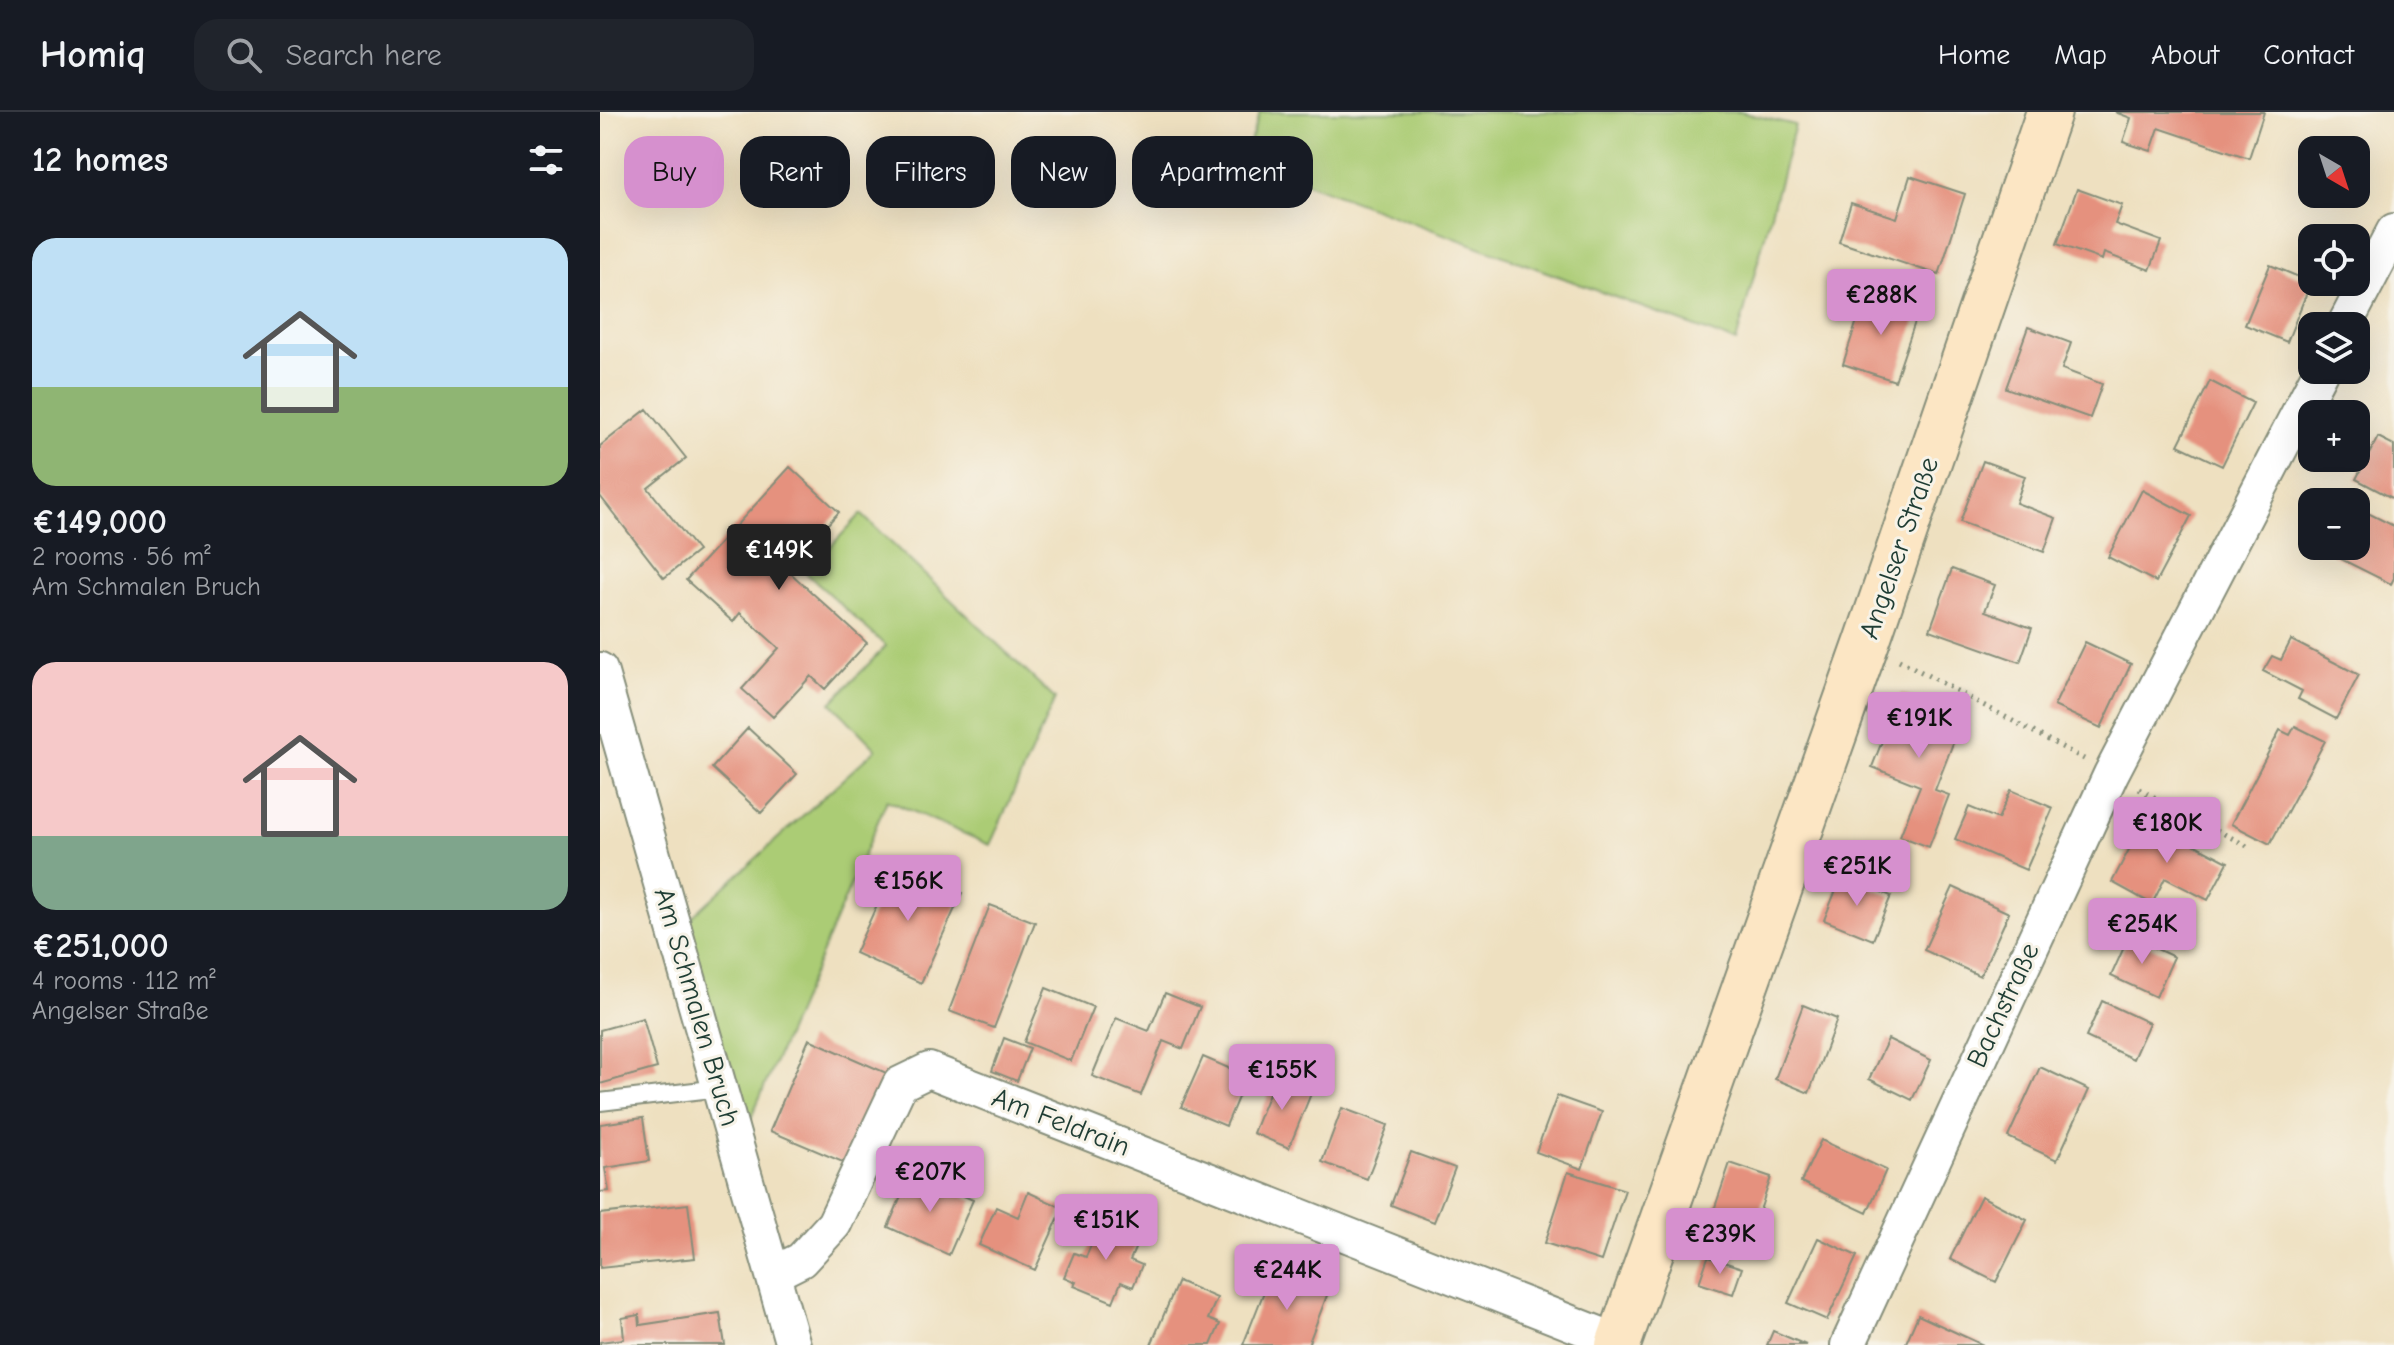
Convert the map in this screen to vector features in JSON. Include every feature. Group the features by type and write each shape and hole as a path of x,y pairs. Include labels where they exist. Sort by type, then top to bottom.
{"main road":[{"name":"Angelser Straße","path":"1619,1344 1867,642 2049,112"}],"street":[{"path":"2351,312 2394,231"},
{"name":"Bachstraße","path":"1848,1345 2111,774 2314,384"},
{"name":"Am Schmalen Bruch","path":"600,670 793,1345"},
{"name":"Am Feldrain","path":"773,1274 801,1260 834,1224 900,1084 929,1070 1619,1344"}],"lane":[{"path":"600,1102 720,1088"}],"path":[{"path":"1867,642 2249,847"}],"green space":[{"path":"1260,112 1740,112 1795,125 1736,342 1313,186 1313,136 1252,136"},
{"path":"861,514 1055,699 990,845 887,800 745,1132 685,923 876,749 831,703 886,646 806,573"}],"building":[{"path":"2115,112 2264,112 2249,158 2159,128 2151,151 2123,142 2131,118"},
{"path":"1910,176 1965,194 1939,275 1839,242 1851,203 1897,218"},
{"path":"2077,189 2122,205 2115,224 2161,241 2150,270 2104,253 2102,260 2057,244"},
{"path":"2270,265 2298,277 2298,296 2305,296 2287,342 2245,325"},
{"path":"1866,293 1919,310 1895,381 1843,364"},
{"path":"2028,327 2071,343 2062,369 2102,384 2090,418 2006,388"},
{"path":"2210,381 2253,403 2222,466 2178,445"},
{"path":"647,409 686,458 648,488 698,551 664,578 600,496 600,446"},
{"path":"2378,437 2394,445 2394,499 2356,479 2360,472 2370,472 2370,452"},
{"path":"1983,461 2025,476 2016,503 2056,518 2044,552 1960,522"},
{"path":"790,467 839,512 786,569 867,643 825,689 811,676 773,717 742,689 779,648 740,613 733,622 686,580"},
{"path":"2142,490 2191,516 2156,582 2108,557"},
{"path":"2370,514 2394,526 2394,578 2391,584 2343,560 2370,560"},
{"path":"1952,569 1995,585 1985,611 2032,628 2020,662 1930,630"},
{"path":"2291,640 2359,675 2336,719 2298,699 2302,691 2263,671 2272,656 2281,660"},
{"path":"2085,642 2131,664 2101,728 2054,706"},
{"path":"1901,693 1963,717 1935,790 1949,795 1929,847 1900,836 1920,786 1872,767"},
{"path":"2295,726 2325,741 2270,844 2231,824 2280,730 2290,735"},
{"path":"748,728 797,774 761,813 712,768"},
{"path":"2011,790 2053,808 2026,870 1955,839 1969,807 1998,819"},
{"path":"2145,819 2228,862 2208,900 2165,878 2152,904 2112,882"},
{"path":"896,863 962,893 921,983 855,953"},
{"path":"1842,875 1891,896 1873,940 1824,920"},
{"path":"1953,887 2009,913 1980,976 1924,950"},
{"path":"990,905 1035,922 994,1028 949,1011"},
{"path":"2129,936 2174,957 2156,997 2111,976"},
{"path":"1046,988 1093,1007 1071,1061 1024,1042"},
{"path":"1165,993 1200,1007 1183,1049 1163,1041 1141,1095 1092,1076 1116,1018 1149,1031"},
{"path":"2102,1001 2149,1023 2133,1059 2086,1037"},
{"path":"1803,1005 1837,1019 1809,1093 1775,1079"},
{"path":"643,1018 657,1068 600,1084 600,1030"},
{"path":"1004,1038 1030,1048 1017,1081 992,1071"},
{"path":"809,1039 891,1075 852,1166 770,1131"},
{"path":"1888,1039 1931,1060 1912,1100 1869,1079"},
{"path":"1203,1057 1247,1076 1226,1126 1181,1107"},
{"path":"2040,1067 2089,1090 2057,1160 2008,1137"},
{"path":"1276,1076 1312,1091 1289,1148 1253,1133"},
{"path":"1557,1096 1602,1112 1582,1169 1536,1152"},
{"path":"1342,1108 1388,1125 1367,1179 1322,1162"},
{"path":"643,1118 649,1161 605,1168 609,1191 600,1192 600,1124"},
{"path":"1821,1140 1886,1170 1867,1213 1801,1182"},
{"path":"1411,1152 1455,1168 1434,1222 1391,1205"},
{"path":"1730,1163 1771,1177 1745,1256 1725,1249 1735,1220 1713,1213"},
{"path":"1568,1172 1625,1190 1601,1261 1545,1243"},
{"path":"911,1173 973,1200 949,1255 888,1227"},
{"path":"1028,1192 1063,1208 1035,1270 979,1245 996,1207 1018,1217"},
{"path":"1981,1196 2027,1220 1996,1282 1950,1259"},
{"path":"688,1204 695,1258 600,1268 600,1214"},
{"path":"1102,1219 1141,1235 1130,1260 1142,1265 1133,1287 1121,1282 1113,1302 1074,1286 1076,1282 1064,1277 1074,1253 1086,1257"},
{"path":"1818,1238 1857,1256 1827,1320 1788,1303"},
{"path":"1708,1257 1742,1268 1733,1294 1699,1283"},
{"path":"1273,1269 1329,1290 1308,1345 1243,1345"},
{"path":"1178,1281 1217,1298 1208,1319 1220,1324 1211,1345 1151,1345"},
{"path":"720,1313 725,1345 600,1345 600,1342 624,1339 622,1318 639,1315 640,1325"},
{"path":"1918,1315 1983,1345 1905,1345"},
{"path":"1773,1331 1806,1345 1767,1345"}]}
